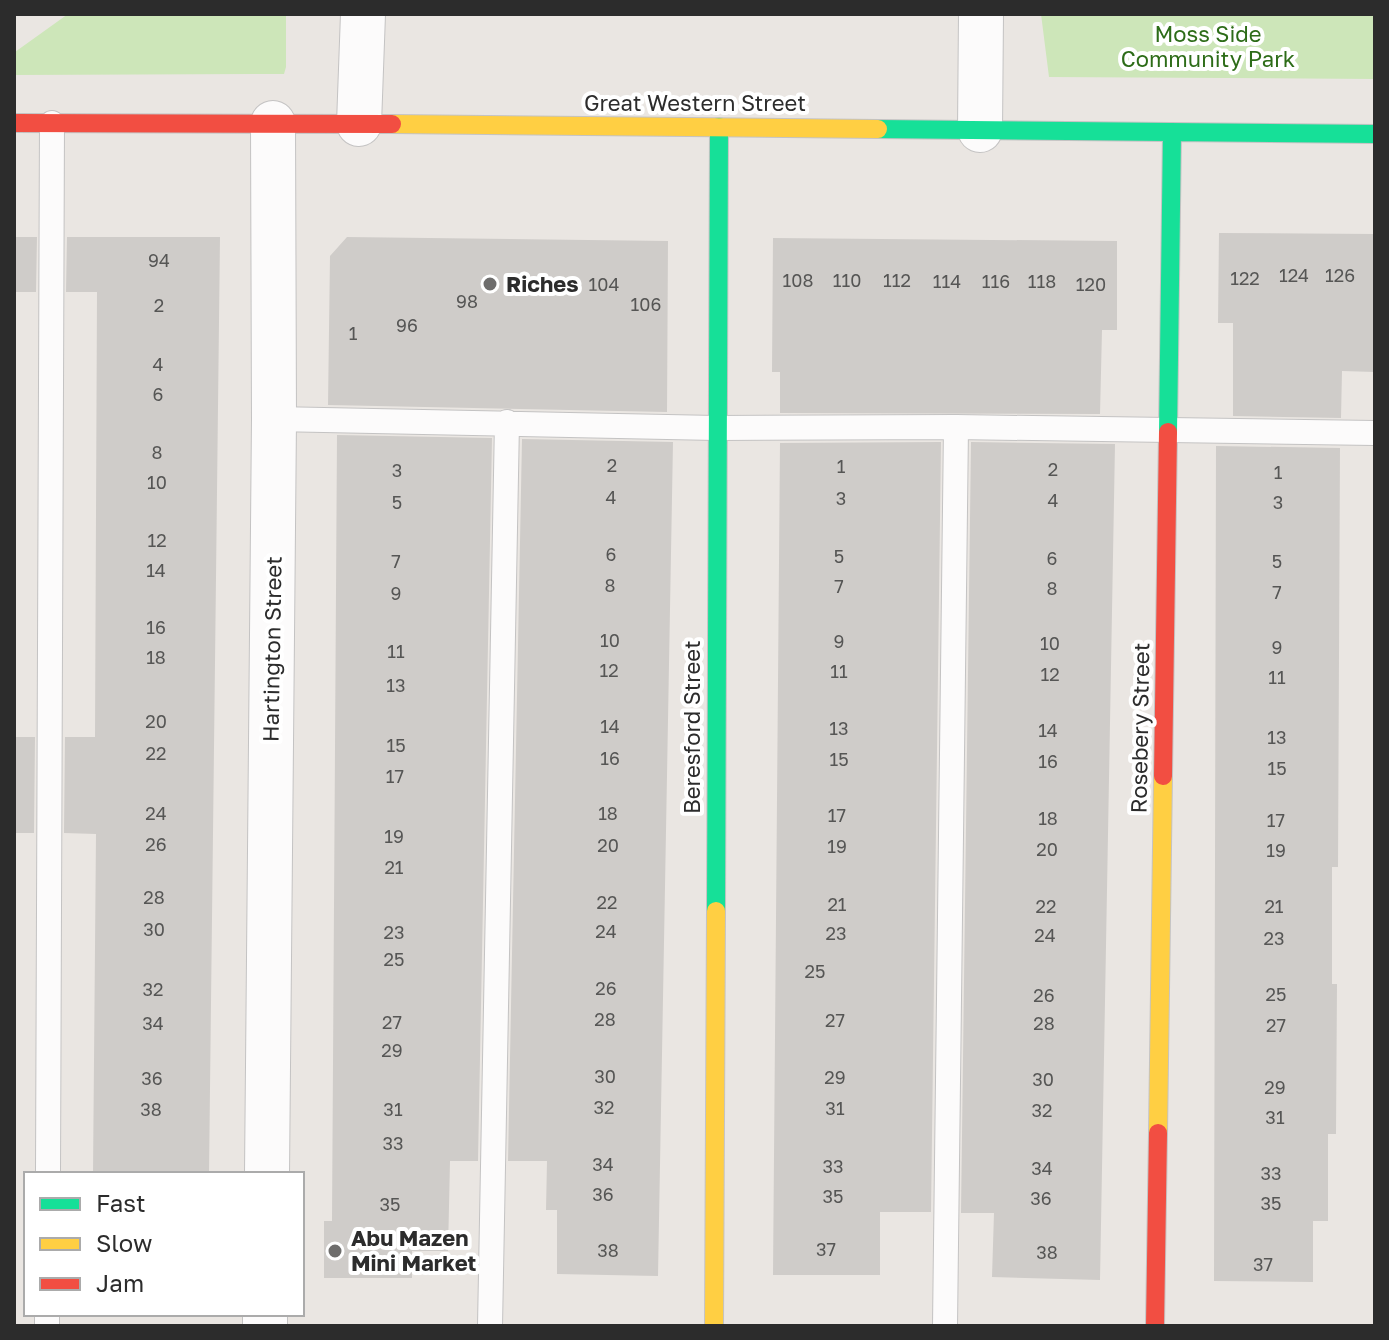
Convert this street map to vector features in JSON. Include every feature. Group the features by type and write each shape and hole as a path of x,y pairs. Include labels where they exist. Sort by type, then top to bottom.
{"street":[{"path":"359,124 363,14"},
{"path":"980,130 981,14"},
{"name":"Great Western Street","path":"14,123 1375,134"},
{"name":"Hartington Street","path":"267,1172 274,419 273,123"},
{"name":"Beresford Street","path":"714,1326 719,127"},
{"name":"Rosebery Street","path":"1155,1326 1172,132"}],"lane":[{"path":"48,1172 52,123"},
{"path":"274,419 716,428 956,427 1375,433"},
{"path":"490,1326 507,422"},
{"path":"945,1326 956,427"}],"green space":[{"path":"68,14 286,14 286,67 284,74 15,75 15,52"},
{"name":"Moss Side Community Park","path":"1041,14 1375,14 1375,79 1049,77"}],"building":[{"path":"1219,233 1375,234 1375,372 1342,371 1341,418 1233,416 1233,323 1218,323"},
{"path":"14,237 37,237 36,292 14,292"},
{"path":"67,237 220,237 209,1172 93,1172 96,834 64,833 65,737 95,737 97,292 66,292"},
{"path":"347,237 668,241 667,412 328,405 330,256"},
{"path":"773,238 1117,241 1117,330 1102,330 1100,414 780,413 780,372 772,372"},
{"path":"337,435 492,438 478,1161 450,1161 448,1251 412,1251 412,1278 324,1278 324,1221 332,1221"},
{"path":"522,439 673,442 658,1276 557,1274 557,1210 546,1210 547,1161 508,1161"},
{"path":"941,442 931,1212 880,1212 880,1275 773,1275 780,443"},
{"path":"971,442 1115,444 1100,1280 992,1277 994,1213 961,1213"},
{"path":"1216,446 1340,448 1338,867 1332,867 1332,984 1337,984 1336,1134 1328,1134 1328,1221 1313,1221 1313,1282 1214,1281"},
{"path":"14,737 35,737 34,833 14,833"}],"traffic: fast":[{"path":"716,911 719,127"},
{"path":"878,129 1375,134"},
{"path":"1168,432 1172,132"}],"traffic: slow":[{"path":"392,124 878,129"},
{"path":"1158,1133 1163,776"},
{"path":"714,1326 716,911"}],"traffic: jam":[{"path":"14,123 392,124"},
{"path":"1163,776 1168,432"},
{"path":"1155,1326 1158,1133"}],"place":[{"name":"Riches","path":"490,284"},
{"name":"Abu Mazen Mini Market","path":"335,1251"}]}
